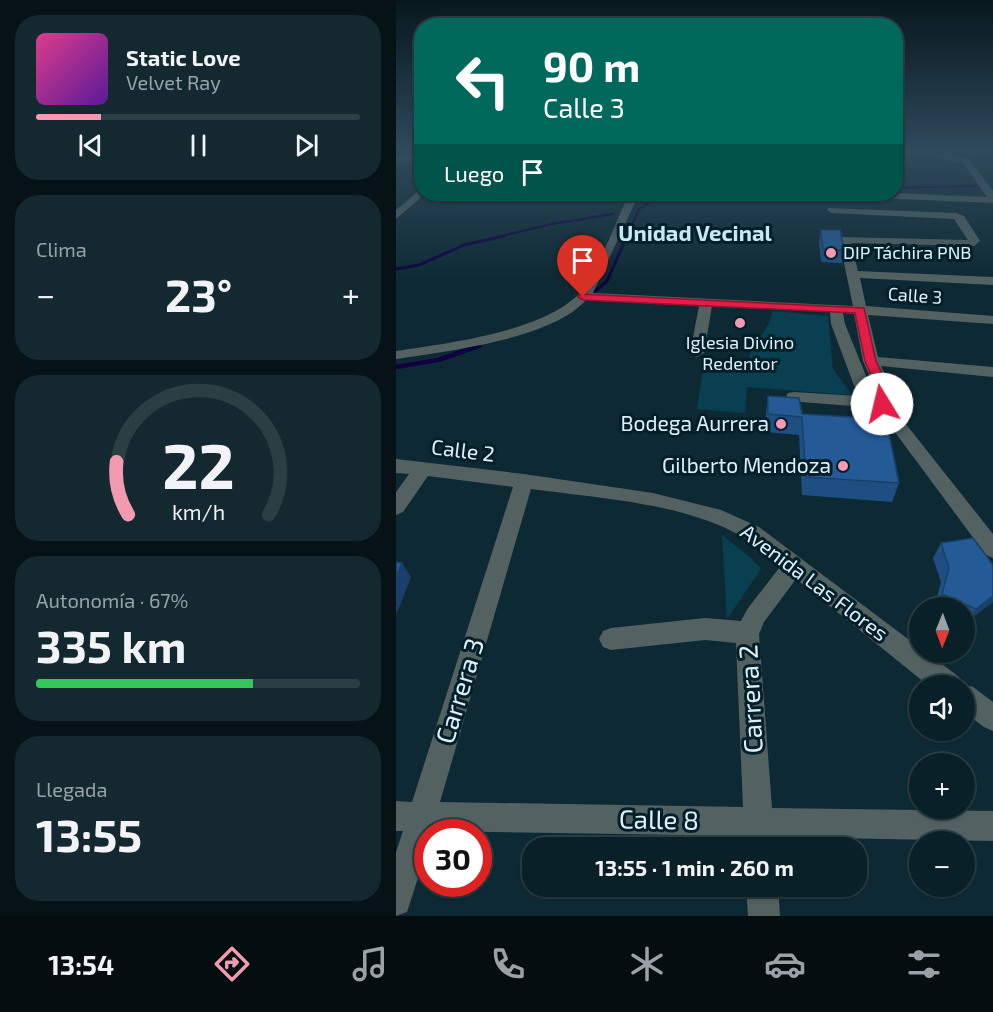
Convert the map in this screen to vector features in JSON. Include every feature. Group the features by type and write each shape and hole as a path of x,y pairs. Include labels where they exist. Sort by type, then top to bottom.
{"street":[{"path":"903,195 992,197"},
{"path":"956,195 992,197"},
{"path":"396,216 414,199"},
{"path":"396,355 498,337 572,309 591,287 631,201"},
{"path":"838,207 960,218 974,241 970,244 845,239 871,361 886,395 882,404"},
{"path":"854,274 993,281"},
{"name":"Calle 3","path":"583,297 860,310 993,320"},
{"path":"697,353 706,303"},
{"path":"836,309 838,324 866,396 882,404 993,549"},
{"path":"871,361 993,372"},
{"path":"794,397 882,404"},
{"name":"Calle 2","path":"396,466 524,481"},
{"path":"396,507 423,469"},
{"name":"Avenida Las Flores","path":"524,481 683,504 730,520 752,533 936,675"},
{"name":"Carrera 3","path":"396,901 409,816 524,481"},
{"name":"Carrera 2","path":"760,834 747,633 756,615 794,565"},
{"path":"612,639 705,629 747,633"},
{"path":"975,704 993,718"},
{"name":"Calle 8","path":"409,816 760,834 993,826"},
{"path":"763,897 764,916"}],"shaded area":[{"path":"772,311 828,316 833,369 852,395 747,387 745,413 697,409 703,370 748,373 750,354 769,323"},
{"path":"722,535 761,569 727,619"}],"building":[{"path":"821,230 840,230 844,250 823,249"},
{"path":"768,396 799,398 802,414 886,419 899,483 806,477 802,417 768,414"},
{"path":"973,538 993,565 993,596 976,609 975,597 949,597 942,594 949,568 941,543"},
{"path":"396,562 402,563 396,577"}],"waterway":[{"path":"627,237 639,209 653,201"},
{"path":"497,237 552,224 613,214"},
{"path":"396,269 419,265 464,245 504,236"},
{"path":"592,294 607,281 627,236"},
{"path":"396,367 438,360 479,346"}],"place":[{"name":"DIP Táchira PNB","path":"831,253"},
{"name":"Iglesia Divino Redentor","path":"740,323"},
{"name":"Bodega Aurrera","path":"781,424"},
{"name":"Gilberto Mendoza","path":"843,466"}],"district":[{"name":"Unidad Vecinal","path":"695,233"}],"route":[{"path":"583,297 860,310 871,361 886,395 882,404"}]}
